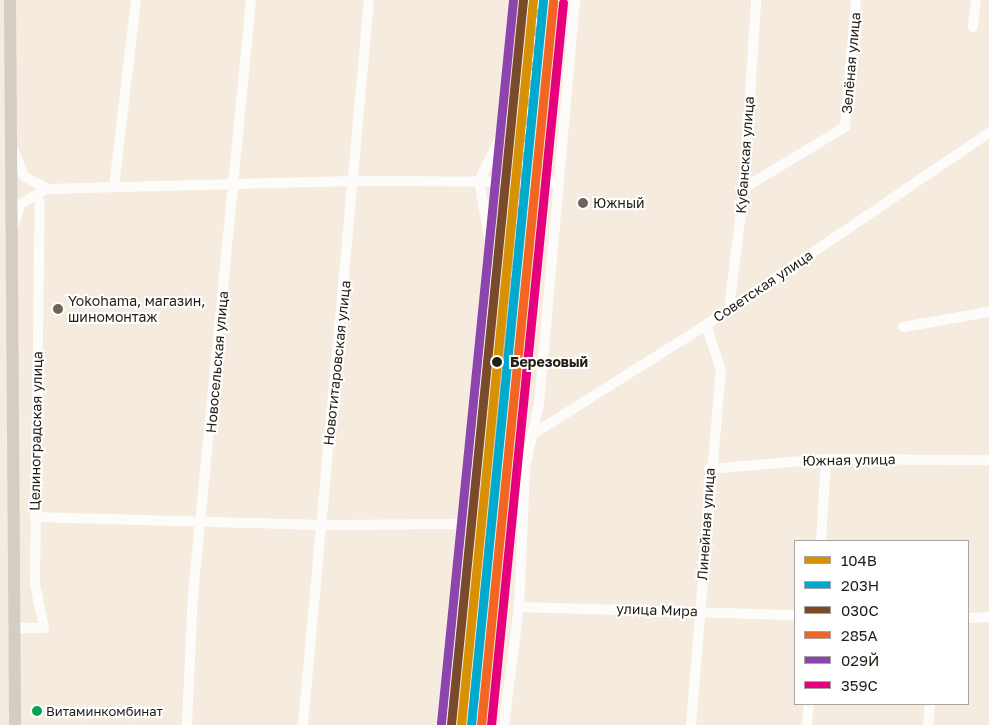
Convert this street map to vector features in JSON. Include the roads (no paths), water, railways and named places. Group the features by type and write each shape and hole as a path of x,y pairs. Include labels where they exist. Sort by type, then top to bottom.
{"main road":[{"path":"10,0 10,259 15,725"}],"street":[{"path":"114,187 136,0"},
{"name":"Новосельская улица","path":"187,725 193,594 203,520 251,0"},
{"name":"Новотитаровская улица","path":"302,725 320,525 356,181 370,0"},
{"path":"446,725 464,524 472,481 490,242 480,181 514,109 526,0"},
{"path":"504,725 519,606 525,468 533,434 575,0"},
{"name":"Кубанская улица","path":"729,308 744,188 756,0"},
{"name":"Зелёная улица","path":"744,188 845,127 856,0"},
{"path":"972,27 976,0"},
{"name":"Советская улица","path":"533,434 706,325 989,133"},
{"path":"10,140 24,176 47,189"},
{"path":"10,259 20,204 47,189 356,181 558,182"},
{"name":"Целиноградская улица","path":"13,628 44,628 35,584 40,202"},
{"path":"903,327 989,312"},
{"name":"Линейная улица","path":"691,725 701,612 709,469 721,370 706,325"},
{"path":"821,540 826,458"},
{"name":"Южная улица","path":"709,469 826,458 989,460"},
{"path":"35,517 203,520 320,525 464,524"},
{"name":"улица Мира","path":"519,606 794,614"},
{"path":"969,618 989,617"},
{"path":"807,725 809,705"},
{"path":"928,725 930,705"}],"railway":[{"path":"470,725 539,0"}],"place":[{"name":"Южный","path":"583,203"},
{"name":"Yokohama, магазин, шиномонтаж","path":"58,309"},
{"name":"Березовый","path":"497,362"},
{"name":"Витаминкомбинат","path":"37,711"}]}
